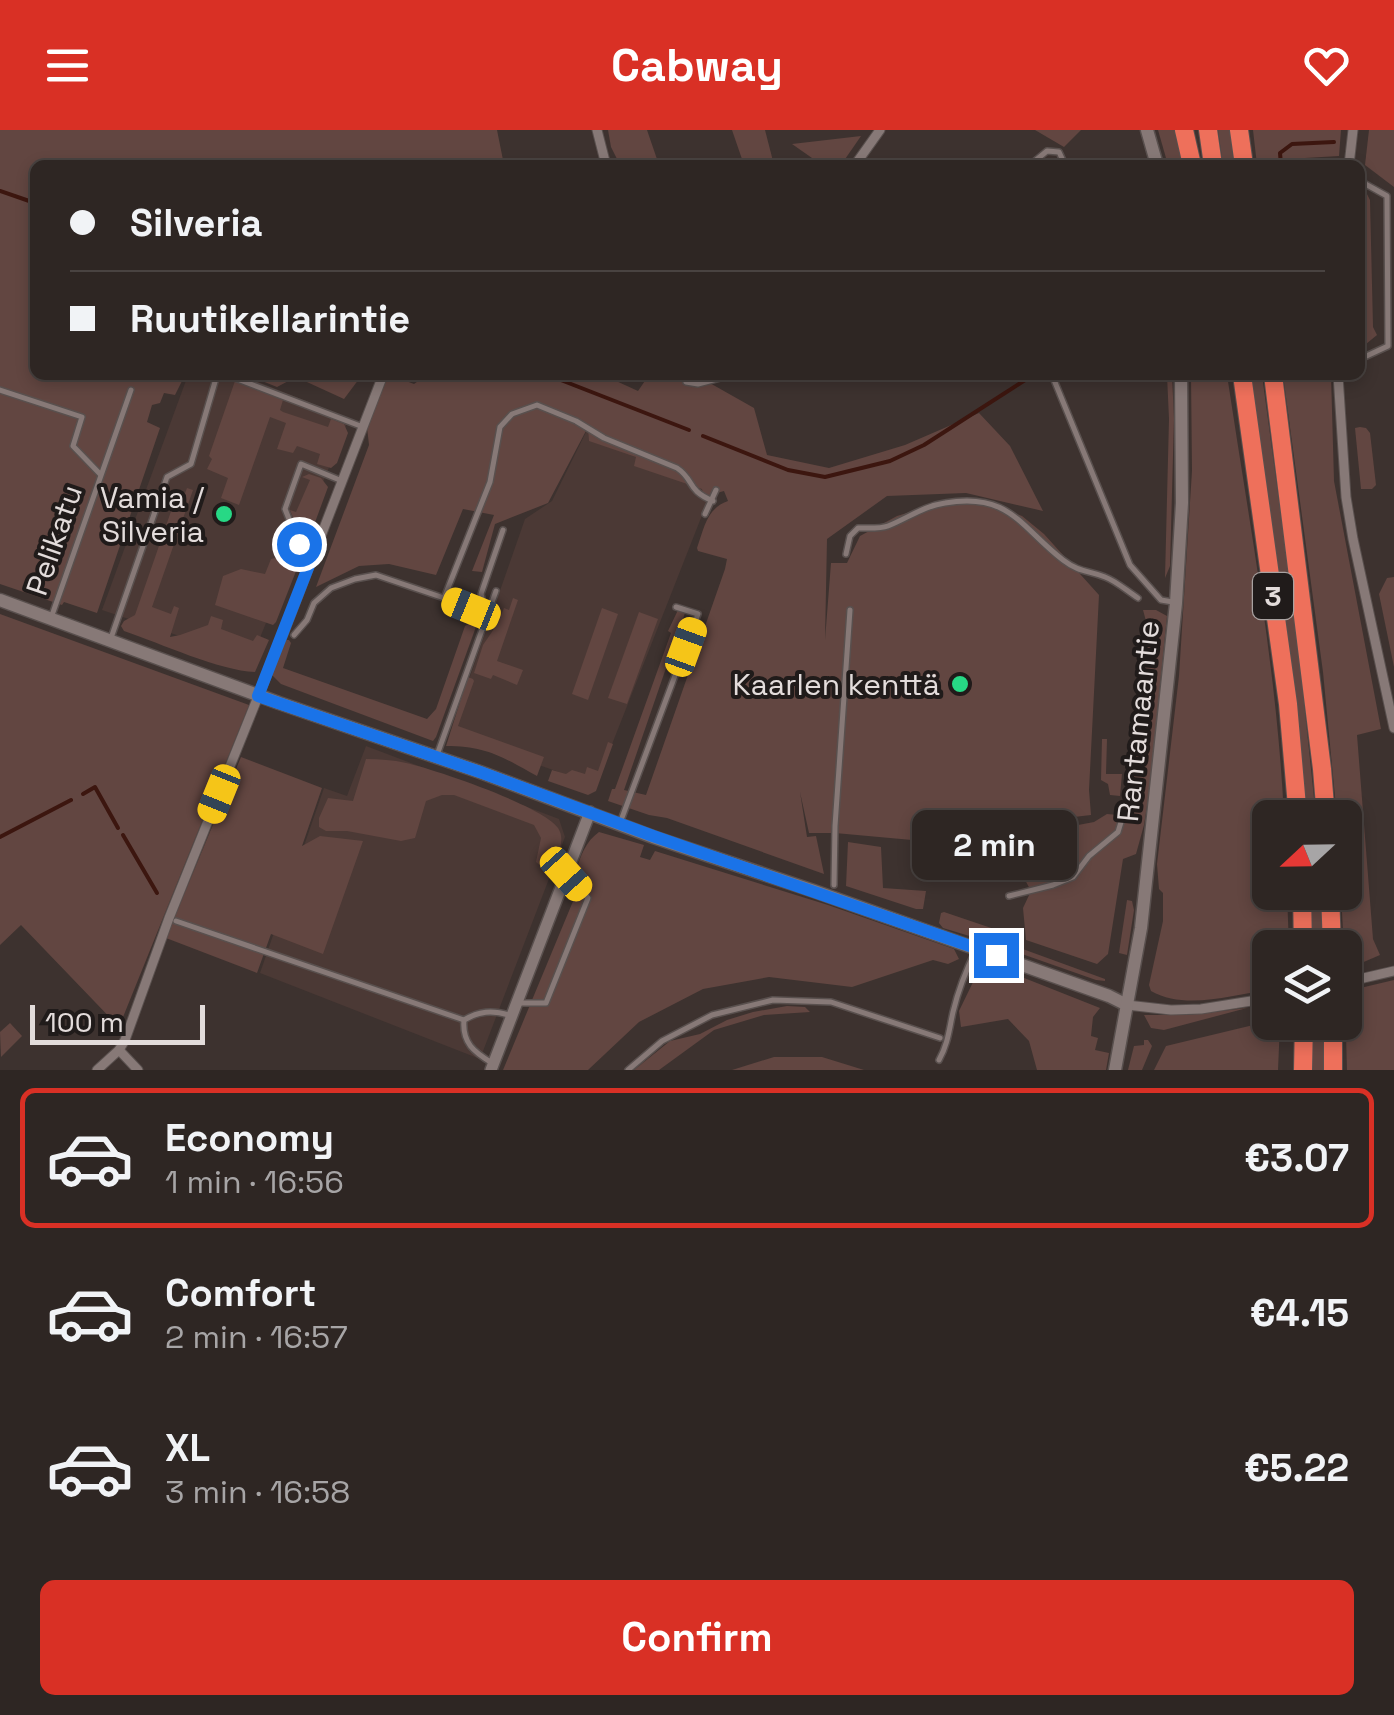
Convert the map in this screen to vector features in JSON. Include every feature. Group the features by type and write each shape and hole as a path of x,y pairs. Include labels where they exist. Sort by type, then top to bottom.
{"highway":[{"path":"1184,130 1191,160"},
{"path":"1208,130 1212,160"},
{"path":"1239,130 1243,160"},
{"name":"3","path":"1243,380 1288,704 1296,800"},
{"name":"3","path":"1274,380 1325,800"},
{"path":"1303,1070 1304,1040"},
{"path":"1333,1040 1334,1070"}],"main road":[{"path":"1148,130 1156,160"},
{"name":"Rantamaantie","path":"1115,1070 1142,928 1176,603 1182,502 1181,380"},
{"path":"1,605 814,890 1127,1005"}],"street":[{"path":"596,130 605,160"},
{"path":"859,160 880,130"},
{"path":"1349,160 1352,130"},
{"path":"97,1070 124,1040 381,380"},
{"path":"1338,380 1344,481 1353,539 1389,686 1394,728"},
{"path":"492,1067 590,812"},
{"path":"1362,978 1394,971"},
{"path":"1127,1005 1202,1009 1252,1001"},
{"path":"118,1050 138,1070"}],"lane":[{"path":"1036,160 1047,151 1059,152 1063,160"},
{"path":"1365,184 1387,196 1391,237 1388,346 1365,356"},
{"path":"110,641 166,478 191,464 216,380"},
{"path":"240,380 362,427"},
{"path":"686,382 713,380"},
{"path":"1054,380 1130,565 1161,600 1176,603"},
{"path":"0,390 82,417 72,446 100,474"},
{"name":"Pelikatu","path":"50,619 131,390"},
{"path":"444,598 490,482 500,426 522,409 537,405 677,468 686,473 699,495 712,501"},
{"path":"311,560 299,544 285,508 301,464 342,481"},
{"path":"706,514 716,490"},
{"path":"846,554 850,536 858,528 886,527 920,510 976,500 1018,517 1062,560 1083,572 1106,577 1138,598"},
{"path":"487,616 481,594 503,530"},
{"path":"294,636 314,603 331,588 376,575 487,616"},
{"path":"436,758 496,590"},
{"path":"620,823 698,614 676,607"},
{"path":"834,885 834,826 850,610"},
{"path":"1009,896 1073,878 1089,856 1118,832 1124,810"},
{"path":"517,1003 546,1003 588,898 566,874"},
{"path":"176,921 464,1020 486,1012 512,1016"},
{"path":"939,1060 976,949"},
{"path":"628,1070 662,1041 712,1015 773,1000 832,1002 940,1038"},
{"path":"464,1020 464,1038 492,1067"}],"shaded area":[{"path":"0,130 497,130 503,160 30,160 30,380 182,380 175,395 164,393 160,403 152,405 147,422 160,428 97,613 0,584"},
{"path":"608,130 647,130 657,160 618,160"},
{"path":"732,130 765,130 773,160 742,160"},
{"path":"1035,130 1081,130 1064,147"},
{"path":"1158,130 1175,130 1182,160 1167,160"},
{"path":"1218,130 1230,130 1233,160 1222,160"},
{"path":"1253,130 1341,130 1339,156 1256,160"},
{"path":"1369,130 1394,130 1394,187 1365,165"},
{"path":"861,136 844,160 815,160 792,144"},
{"path":"1365,190 1370,200 1373,327 1377,335 1366,344"},
{"name":"Vamia / Silveria","path":"186,380 254,380 349,418 251,660 102,610"},
{"path":"260,380 290,380 277,387"},
{"path":"303,380 358,380 344,399"},
{"path":"387,380 414,384 420,380 614,380 638,391 646,380 711,380 708,382 754,408 767,455 829,468 905,445 979,413 1010,446 1043,511 966,493 887,496 827,539 825,640 831,563 847,563 860,536 897,516 940,503 983,501 1022,516 1044,534 1099,595 1091,815 1057,819 1030,867 912,858 912,840 809,833 800,792 807,837 816,836 824,874 608,801 678,610 685,613 624,790 646,795 725,569 727,559 697,548 711,514 728,501 724,491 705,501 702,489 634,466 636,457 589,441 588,427 548,503 495,524 482,572 472,571 494,515 463,509 436,575 389,564 359,566 316,587 369,445 367,427"},
{"path":"1167,380 1172,380 1170,566 1165,578"},
{"path":"1191,380 1228,380 1261,596 1283,800 1252,800 1252,910 1288,910 1288,930 1252,930 1252,993 1210,1000 1165,997 1151,991 1149,985 1163,921 1157,864 1179,676 1192,471"},
{"path":"1252,380 1263,380 1297,635 1314,800 1302,800 1290,664"},
{"path":"1284,380 1331,380 1334,481 1381,729 1357,735 1373,939 1380,955 1362,963 1362,930 1343,930 1342,910 1362,910 1362,800 1335,800 1323,672"},
{"path":"235,381 283,400 283,412 328,427 331,419 344,424 348,433 337,463 331,468 317,464 320,454 297,446 293,453 277,449 286,423 270,417 239,505 221,498 228,478 207,469"},
{"path":"588,428 702,465 710,495 596,785 450,734 525,519 552,501"},
{"path":"1355,428 1370,433 1376,485 1372,489 1361,489"},
{"path":"309,474 321,478 328,487 306,538 299,532 290,510 296,512 310,480 302,477"},
{"path":"187,488 193,490 152,607 171,614 174,606 179,608 170,637 208,625 211,616 223,620 221,629 253,641 257,635 269,640 255,672 208,662 124,631 121,626 135,615 177,494 184,496"},
{"path":"283,556 295,561 298,556 300,561 273,625 215,605 223,576 241,569 265,574 271,559"},
{"path":"1394,577 1394,667 1379,594 1387,578"},
{"path":"513,598 518,600 497,661 523,670 517,685 493,675 491,679 474,673 483,645 504,608 509,610"},
{"path":"602,608 618,614 588,700 572,694"},
{"path":"1143,610 1156,610 1167,616 1149,793 1136,854 1123,859 1108,954 1097,964 1026,940 1023,908 1031,891 1024,878 1025,870 1033,869 1057,829 1094,822 1107,814 1130,816 1146,621"},
{"path":"639,612 658,619 627,704 608,698"},
{"path":"0,614 249,705 119,1027 21,925 0,945"},
{"path":"477,624 433,741 281,684 271,674 283,640 289,640 283,668 427,719 436,709 465,626"},
{"path":"468,677 474,681 458,726 544,757 537,776 494,754 446,746"},
{"path":"1102,739 1107,739 1106,774 1122,774 1120,796 1110,795 1108,784 1101,780"},
{"path":"608,742 613,744 596,791 588,795 548,781 552,770 585,774 587,767 598,771"},
{"path":"366,746 559,819 565,837 480,1059 260,973 324,788 347,796"},
{"path":"241,757 322,788 302,846 320,836 363,841 323,954 271,934 257,973 166,938"},
{"path":"366,759 420,767 532,809 558,828 561,845 557,856 547,871 536,862 541,838 534,825 454,795 426,801 415,838 401,841 319,827 328,798 353,801"},
{"path":"599,832 644,845 640,857 650,860 655,851 828,905 954,949 959,959 948,964 933,960 852,987 769,977 703,989 639,1022 588,1070 503,1070 581,882 576,872 582,855"},
{"path":"848,842 881,847 883,888 926,891 923,909 846,886"},
{"path":"1127,900 1132,901 1134,910 1127,955 1119,953"},
{"path":"1310,910 1322,910 1322,930 1310,930"},
{"path":"944,912 1006,936 995,933 986,941 943,928 939,923"},
{"path":"1020,948 1105,979 1105,981 1022,954"},
{"path":"994,966 1100,1008 1093,1017 1091,1036 1098,1038 1095,1050 1109,1053 1106,1070 1037,1070 1029,1041 1008,1019 961,1027 959,1011 974,980 995,981"},
{"path":"1394,980 1394,1070 1347,1070 1346,1040 1362,1040 1362,988"},
{"path":"805,1007 810,1012 764,1015 714,1030 659,1070 634,1070 670,1041 700,1034 753,1012"},
{"path":"1247,1008 1164,1030 1151,1028 1144,1015 1187,1015"},
{"path":"10,1023 22,1036 1,1057 0,1032"},
{"path":"1252,1025 1252,1040 1279,1040 1278,1070 1154,1070 1166,1046"},
{"path":"1144,1040 1152,1046 1142,1070 1128,1070 1134,1046 1144,1045"},
{"path":"1313,1040 1325,1040 1326,1070 1312,1070"},
{"path":"774,1057 822,1057 864,1070 732,1070"}],"waterway":[{"path":"1281,160 1280,153 1292,144 1334,142"},
{"path":"0,191 30,201"},
{"path":"561,380 689,430"},
{"path":"703,436 788,470 825,477 890,461 924,445 1025,380"},
{"path":"83,794 95,787 118,828"},
{"path":"0,837 71,800"},
{"path":"123,835 157,893"}],"place":[{"name":"Vamia / Silveria","path":"224,514"},
{"name":"Kaarlen kenttä","path":"960,684"}],"route":[{"path":"299,544 311,560 258,696 996,955"}]}
